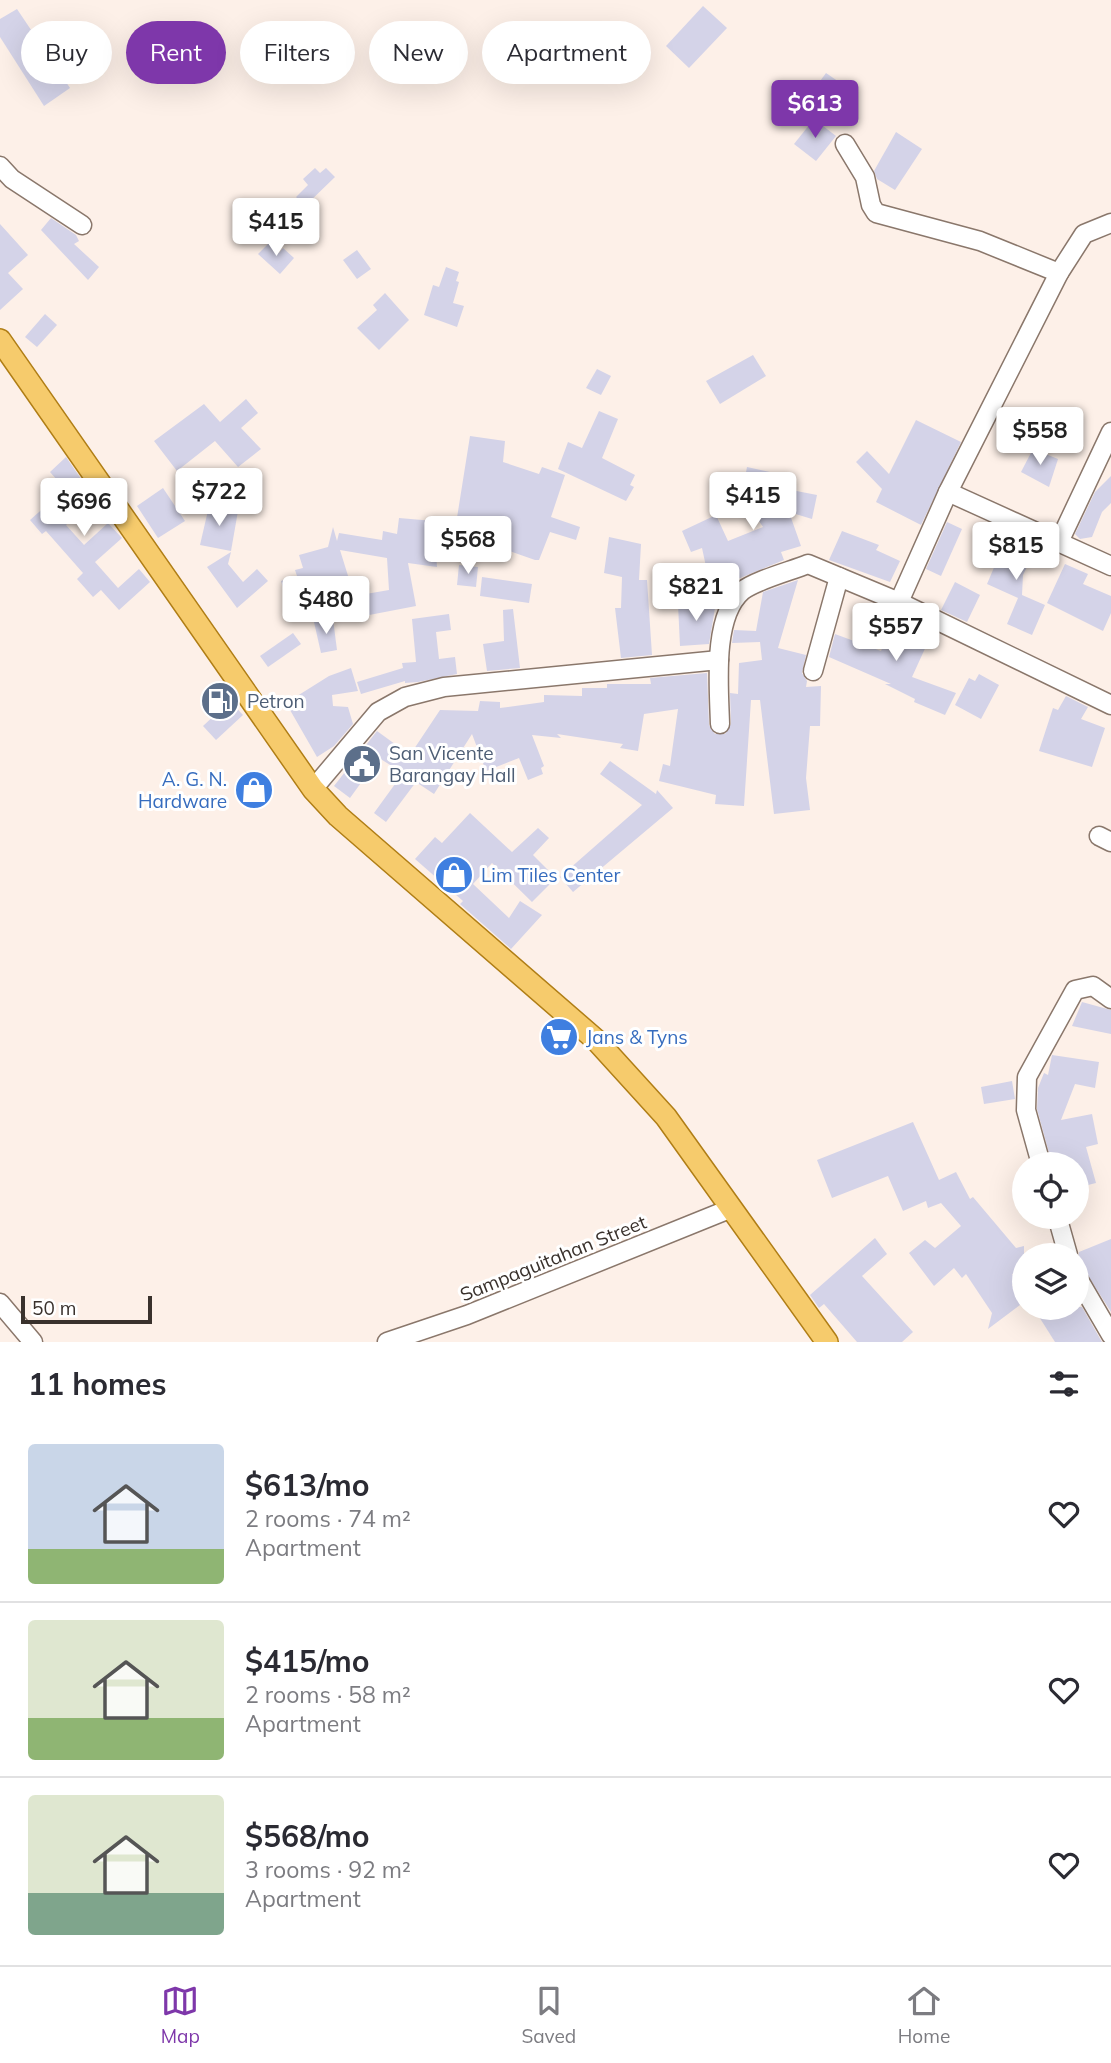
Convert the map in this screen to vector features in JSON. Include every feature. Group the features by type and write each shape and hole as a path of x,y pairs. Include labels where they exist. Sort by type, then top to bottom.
{"main road":[{"path":"0,341 313,789 338,816 596,1040 666,1118 732,1208 822,1340"}],"street":[{"path":"845,144 865,177 871,205 876,213 980,241 1059,273"},
{"path":"0,166 12,179 82,225"},
{"path":"899,602 948,492 1059,273 1084,234 1111,223"},
{"path":"1060,540 1111,432"},
{"path":"948,492 1060,540 1111,566"},
{"path":"720,724 719,660 725,618 732,603 744,590 808,564 899,602 1111,705"},
{"path":"813,671 839,577"},
{"path":"313,789 378,712 405,697 444,687 719,660"},
{"path":"1038,1152 1026,1110 1027,1077 1075,990 1093,986 1111,999"},
{"name":"Sampaguitahan Street","path":"387,1342 467,1315 732,1208"},
{"path":"1089,1297 1111,1335"},
{"path":"0,1303 33,1342"}],"building":[{"path":"703,6 727,28 689,68 666,46"},
{"path":"17,9 25,21 21,21 21,70 0,37 0,19"},
{"path":"826,73 842,84 831,99 815,88"},
{"path":"30,84 67,84 70,88 44,106"},
{"path":"814,119 836,136 816,161 794,144"},
{"path":"896,132 922,149 895,190 877,179 874,171"},
{"path":"315,168 320,173 326,168 335,177 305,206 296,197 308,185 303,179"},
{"path":"51,218 76,235 79,241 74,244 99,267 88,280 41,230"},
{"path":"0,224 28,255 8,273 23,289 0,310"},
{"path":"269,243 279,253 283,248 294,258 280,274 258,254"},
{"path":"357,250 371,269 357,279 343,260"},
{"path":"446,267 459,272 453,303 464,306 457,327 424,315 433,285 439,287"},
{"path":"385,293 409,320 379,350 357,328 377,310 373,305"},
{"path":"45,314 57,325 37,347 25,337"},
{"path":"753,355 766,376 720,404 706,381"},
{"path":"597,369 611,376 601,395 586,388"},
{"path":"246,399 258,413 241,428 261,449 238,467 215,441 177,471 154,441 204,404 220,422"},
{"path":"599,411 618,419 602,458 635,475 630,485 634,487 626,501 558,469 568,442 582,448"},
{"path":"1005,417 1025,425 1018,439 998,431"},
{"path":"916,420 961,442 921,525 876,502 882,489 856,462 867,451 889,474"},
{"path":"470,436 505,441 503,462 539,474 542,467 565,475 551,517 580,527 576,540 550,532 539,560 535,560 501,548 507,531 456,524"},
{"path":"1033,449 1058,459 1049,487 1021,472"},
{"path":"66,457 95,499 66,525 84,545 108,523 122,538 95,562 118,588 139,569 150,582 119,610 101,590 93,597 77,579 83,573 46,531 42,534 30,520 65,489 50,472"},
{"path":"747,467 779,474 776,487 817,495 812,519 789,512 801,546 781,552 784,560 740,578 710,585 702,548 691,552 682,531 716,515 728,541 763,527 749,506 772,490 744,483"},
{"path":"1111,476 1111,503 1102,512 1092,537 1080,539 1075,534 1095,492"},
{"path":"163,488 185,521 158,538 137,506"},
{"path":"209,506 238,511 231,551 200,545"},
{"path":"399,518 434,521 437,567 408,563 416,606 364,616 360,595 389,590 387,558 340,550 349,579 303,597 301,590 285,594 281,581 297,576 295,570 303,568 299,555 328,547 333,527 337,541 339,533 382,540 383,531 397,534"},
{"path":"947,522 962,529 941,576 926,569"},
{"path":"842,531 879,545 876,550 900,561 890,582 829,560"},
{"path":"1008,532 1028,541 1025,546 1035,551 1023,575 1022,595 1045,605 1032,635 1007,624 1018,598 987,584 998,558 995,557"},
{"path":"609,537 641,544 639,580 647,580 652,655 621,658 615,608 621,608 622,577 604,573"},
{"path":"231,552 228,564 243,582 257,569 268,581 237,608 207,567"},
{"path":"1065,564 1088,574 1083,584 1111,596 1111,613 1103,631 1047,603"},
{"path":"459,565 478,567 476,587 457,585"},
{"path":"482,577 532,584 529,603 480,596"},
{"path":"798,580 778,648 806,655 802,673 807,681 806,687 821,686 820,726 810,726 806,778 810,810 774,814 760,700 751,700 744,806 715,804 716,795 659,781 663,764 670,766 678,709 644,714 638,751 620,748 623,744 557,734 561,738 532,735 544,766 541,768 543,774 528,780 519,758 486,771 472,734 434,794 416,782 386,822 374,813 403,773 379,758 350,798 334,786 377,731 410,755 440,710 478,711 480,701 500,702 500,708 544,702 544,695 582,696 582,688 607,688 607,684 651,684 650,678 707,673 709,725 715,734 725,734 731,724 730,693 738,694 739,663 762,660 760,642 732,643 734,630 756,631 763,592"},
{"path":"955,582 980,595 967,622 941,610"},
{"path":"716,602 709,644 680,646 678,604"},
{"path":"513,609 520,668 487,671 483,644 504,641 503,610"},
{"path":"449,614 451,630 436,632 439,659 455,657 457,674 418,682 405,681 361,694 357,682 403,668 402,663 416,662 412,619"},
{"path":"897,614 933,631 912,677 956,693 945,715 914,702 915,699 885,684 891,684 829,657 835,634 881,651"},
{"path":"333,619 337,650 321,653 314,622"},
{"path":"293,633 301,644 268,667 260,656"},
{"path":"351,668 358,691 332,695 333,706 348,707 353,724 334,746 317,757 286,703 329,676"},
{"path":"979,674 999,685 981,719 955,705 969,678 975,681"},
{"path":"1066,696 1088,707 1081,719 1105,728 1092,767 1039,751 1053,708 1058,710"},
{"path":"230,701 243,715 216,740 203,726"},
{"path":"610,761 656,794 657,790 673,808 573,892 560,877 642,805 600,774"},
{"path":"470,813 512,852 538,828 549,838 533,855 556,878 532,902 492,863 473,884 509,918 520,901 542,915 511,949 460,904 463,901 415,859 435,837 442,843"},
{"path":"1082,1002 1111,1010 1111,1034 1072,1026"},
{"path":"1052,1055 1099,1062 1095,1088 1075,1084 1061,1120 1092,1114 1098,1144 1086,1147 1087,1152 1049,1152 1037,1109 1038,1088 1044,1073 1048,1075"},
{"path":"1012,1081 1015,1099 984,1104 981,1087"},
{"path":"913,1122 939,1180 956,1172 970,1199 973,1197 1012,1243 1012,1311 988,1329 992,1313 966,1274 962,1278 954,1268 934,1286 909,1253 925,1240 935,1248 961,1226 941,1203 928,1208 926,1201 903,1211 888,1176 832,1198 817,1160"},
{"path":"1089,1158 1096,1183 1089,1185"},
{"path":"875,1238 887,1254 862,1276 913,1332 902,1342 857,1342 824,1304 819,1308 810,1295"},
{"path":"1111,1239 1111,1312 1089,1277 1089,1248"},
{"path":"1089,1319 1102,1342 1055,1342 1041,1320"}],"place":[{"name":"Petron","path":"220,701"},
{"name":"San Vicente Barangay Hall","path":"362,764"},
{"name":"A. G. N. Hardware","path":"254,790"},
{"name":"Lim Tiles Center","path":"454,875"},
{"name":"Jans & Tyns","path":"559,1037"}]}
